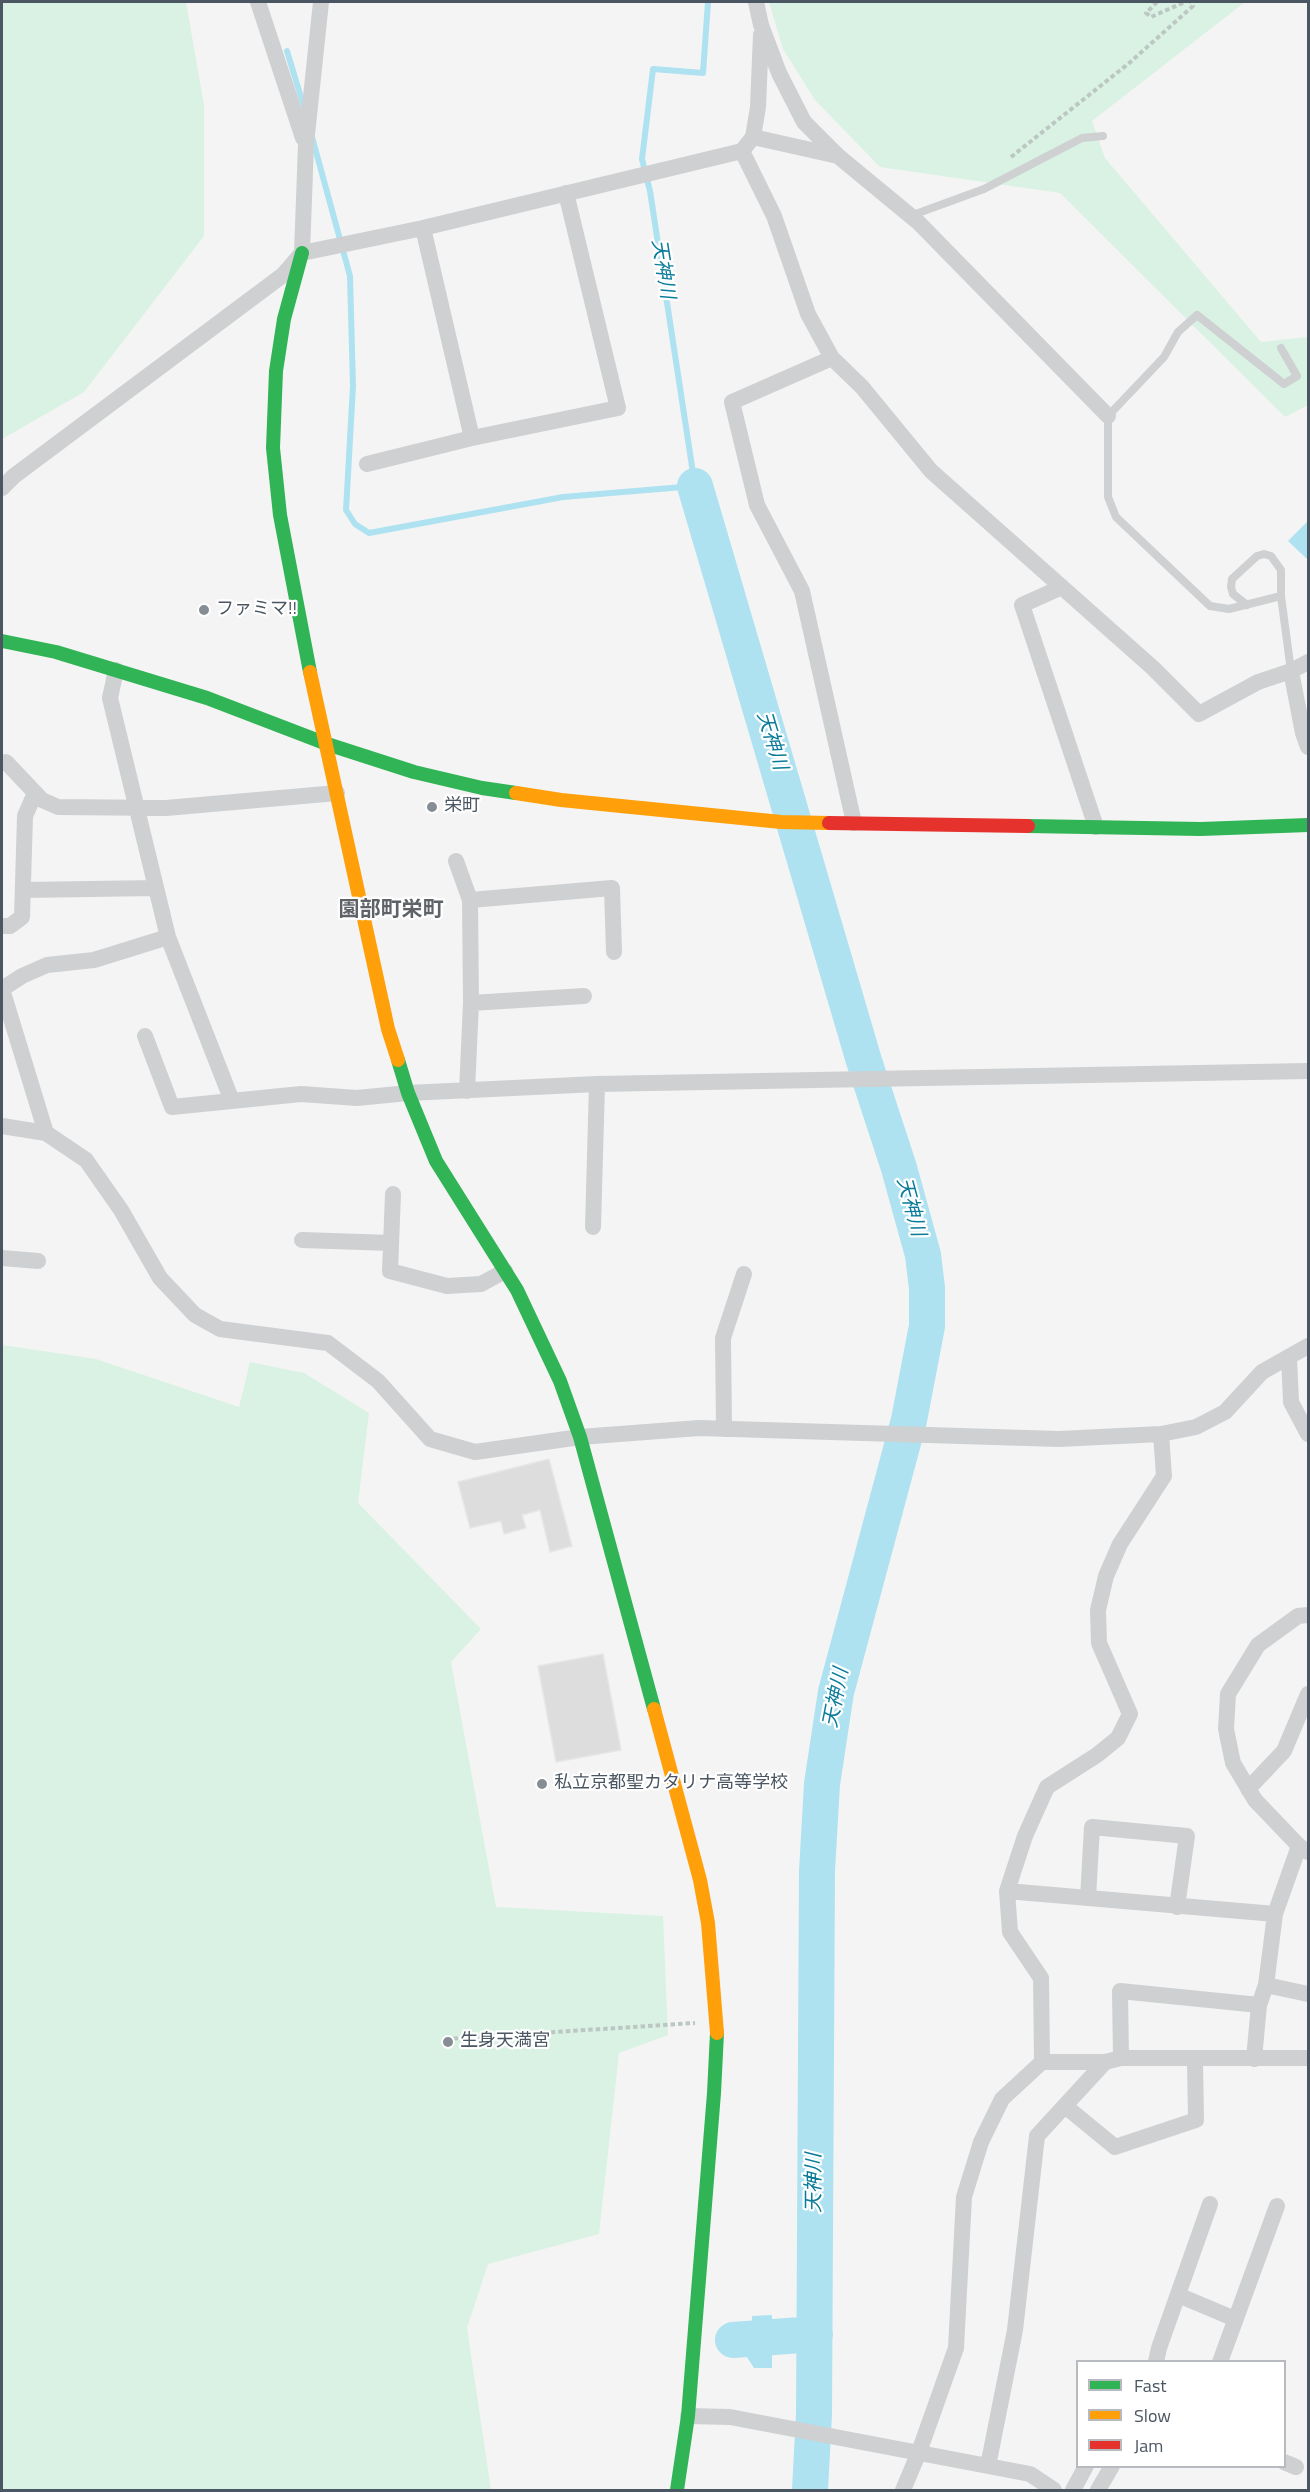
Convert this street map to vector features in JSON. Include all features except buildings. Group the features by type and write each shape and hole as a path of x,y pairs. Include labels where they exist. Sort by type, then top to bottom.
{"street":[{"path":"258,2 306,144"},
{"path":"321,2 306,144 302,253 284,319 276,371 273,448 284,544 388,1029 408,1093 436,1161 505,1271 539,1333 560,1381 580,1437 700,1880 708,1923 717,2021 714,2093 688,2416 677,2490"},
{"path":"756,2 761,25 779,74 804,122 838,156 910,216 1108,416"},
{"path":"2,488 14,476 283,275 302,253 423,228 742,151 753,137 758,107 761,25"},
{"path":"753,137 838,156"},
{"path":"742,151 774,216 808,314 832,358 862,387 931,471 1153,668 1199,714 1258,682 1291,671 1308,662"},
{"path":"367,464 472,438 618,408 566,193"},
{"path":"423,228 472,438"},
{"path":"832,358 732,402 757,505 802,591 854,823"},
{"path":"1062,587 1022,604 1096,827"},
{"path":"2,640 56,652 207,698 327,744 414,772 482,788 561,800 807,823 1201,829 1308,825"},
{"path":"116,670 110,698 168,937 232,1101"},
{"path":"1291,671 1303,733 1308,747"},
{"path":"2,763 6,762 42,800 58,807 166,808 337,793"},
{"path":"2,926 10,926 22,917 25,816 35,793"},
{"path":"456,861 470,900 471,1003 466,1091"},
{"path":"23,890 156,888"},
{"path":"470,900 612,888 614,952"},
{"path":"46,1133 2,989 22,976 47,965 94,960 168,937"},
{"path":"471,1003 584,996"},
{"path":"145,1036 172,1107 301,1094 357,1098 408,1093 597,1084 1308,1071"},
{"path":"593,1227 597,1084"},
{"path":"2,1126 46,1133 86,1160 121,1210 160,1278 195,1315 220,1329 328,1343 378,1381 430,1440 475,1452 580,1437 699,1428 1059,1440 1161,1434 1196,1427 1225,1412 1262,1372 1308,1346"},
{"path":"393,1194 390,1271 447,1286 481,1284 505,1271"},
{"path":"302,1240 391,1243"},
{"path":"2,1258 39,1261"},
{"path":"724,1429 723,1338 744,1274"},
{"path":"1289,1357 1291,1402 1308,1434"},
{"path":"1042,2062 1041,1978 1010,1932 1007,1891 1025,1836 1047,1787 1097,1755 1118,1738 1130,1713 1099,1643 1098,1610 1106,1576 1120,1544 1164,1476 1161,1434"},
{"path":"1254,2059 1259,2005 1266,1986 1275,1914 1304,1849 1255,1800 1233,1763 1226,1730 1228,1694 1258,1645 1298,1616 1308,1615"},
{"path":"1248,1789 1284,1751 1308,1694"},
{"path":"1088,1898 1092,1827 1187,1836 1177,1907"},
{"path":"1007,1891 1275,1914"},
{"path":"1266,1986 1308,1994"},
{"path":"987,2466 1015,2330 1037,2136 1113,2060 1120,1991 1259,2005"},
{"path":"903,2490 920,2452 956,2348 964,2197 981,2142 1002,2098 1042,2062 1308,2058"},
{"path":"1065,2106 1115,2147 1196,2120 1195,2060"},
{"path":"1156,2360 1210,2205"},
{"path":"1220,2360 1277,2205"},
{"path":"1178,2295 1235,2319"},
{"path":"688,2416 730,2417 1030,2474 1054,2490"},
{"path":"1073,2490 1085,2468"},
{"path":"1098,2490 1111,2468"}],"lane":[{"path":"910,216 984,189 1082,138 1103,136"},
{"path":"1281,348 1297,376 1284,384 1197,315 1178,332 1164,357 1108,416 1107,497 1116,517 1210,606 1229,609 1281,596"},
{"path":"1247,605 1233,594 1232,579 1257,556 1264,554 1271,556 1281,570 1281,596 1291,671"}],"path":[{"path":"1157,2 1146,13 1151,17 1185,2"},
{"path":"1004,162 1128,64 1193,6 1191,2"},
{"path":"446,2039 717,2021"}],"green space":[{"path":"2,2 186,2 204,105 204,236 84,392 2,439"},
{"path":"769,2 1245,2 1092,121 1105,158 1261,342 1308,337 1308,405 1285,417 1060,193 880,167 815,100 783,49"},
{"path":"2,1345 96,1359 239,1407 250,1362 304,1373 369,1413 358,1503 481,1629 451,1662 496,1907 663,1916 668,2035 619,2053 599,2234 488,2264 467,2328 491,2490 2,2490"}],"water":[{"path":"1308,521 1308,560 1288,541"},
{"path":"772,2315 772,2368 754,2368 743,2351 733,2350 733,2334 742,2333 752,2324 752,2316"}],"waterway":[{"path":"312,137 350,276 353,386 346,510 355,524 369,533 563,497 695,486 650,191 642,159 653,69 703,73 708,2"},
{"path":"287,51 304,107"},
{"name":"天神川","path":"695,486 864,1061 899,1168 923,1255 927,1288 927,1326 909,1420 836,1692 822,1784 817,1871 814,2414 810,2490"},
{"path":"733,2340 815,2334"}],"traffic: fast":[{"path":"302,253 284,319 276,371 273,448 280,515 310,672"},
{"path":"2,641 56,652 207,698 327,744 414,772 482,788 516,793"},
{"path":"1028,826 1201,829 1308,825"},
{"path":"398,1060 408,1093 436,1161 517,1290 560,1381 580,1437 654,1709"},
{"path":"677,2490 688,2416 717,2033"}],"traffic: slow":[{"path":"310,672 388,1029 398,1060"},
{"path":"516,793 561,800 781,822 829,823"},
{"path":"654,1709 700,1880 708,1923 717,2033"}],"traffic: jam":[{"path":"829,823 1028,826"}],"place":[{"name":"ファミマ!!","path":"204,610"},
{"name":"栄町","path":"432,807"},
{"name":"私立京都聖カタリナ高等学校","path":"542,1784"},
{"name":"生身天満宮","path":"448,2042"}],"district":[{"name":"園部町栄町","path":"391,911"}]}
